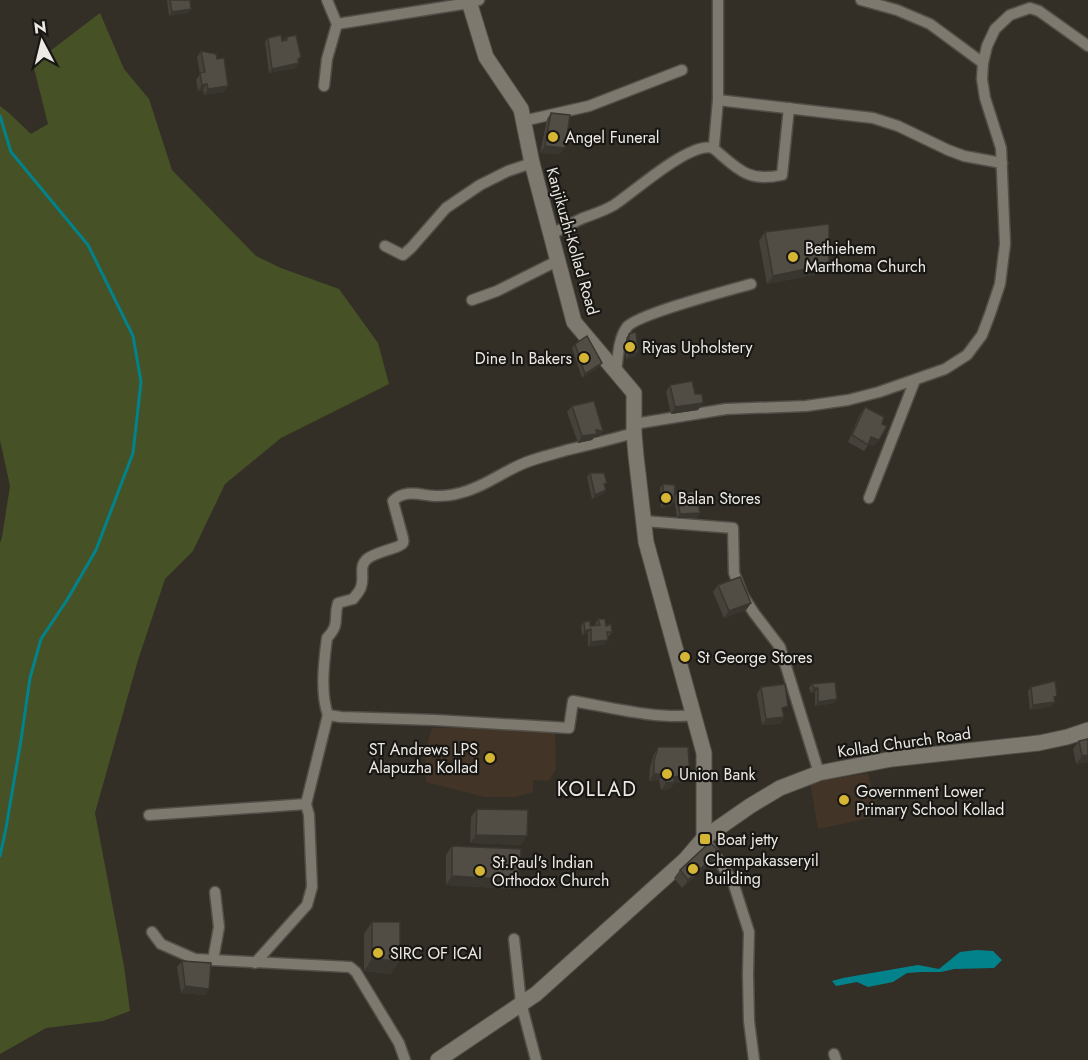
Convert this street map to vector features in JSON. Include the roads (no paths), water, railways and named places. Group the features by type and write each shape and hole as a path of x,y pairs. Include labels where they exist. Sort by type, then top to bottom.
{"main road":[{"name":"Kanjikuzhi-Kollad Road","path":"471,1 486,57 521,109 532,163 574,322 634,393 634,428 646,542 704,753 704,838"},
{"name":"Kollad Church Road","path":"438,1060 536,994 686,859 704,838 780,788 819,773 892,759 1039,743 1088,730"}],"street":[{"path":"324,86 327,58 337,24 327,0"},
{"path":"713,148 718,100 718,0"},
{"path":"861,0 897,10 930,24 983,63"},
{"path":"337,24 471,1"},
{"path":"255,963 307,905 312,887 309,815 306,804 328,715 324,687 327,638 334,631 337,622 338,603 353,599 362,586 363,563 373,554 403,543 393,501 403,494 410,493 435,496 470,490 533,460 634,428 726,409 806,406 848,400 879,392 945,369 967,355 982,335 1000,284 1005,244 1001,148 985,98 982,79 987,46 995,29 1010,15 1030,8 1039,11 1088,46"},
{"path":"524,120 589,106 682,69"},
{"path":"718,100 873,118 898,126 964,156 1002,163"},
{"path":"550,235 582,218 613,206 664,167 704,147 713,148 749,176 782,175 789,108"},
{"path":"385,246 403,255 446,208 480,185 508,171 532,163"},
{"path":"472,300 497,291 557,261"},
{"path":"616,372 620,343 628,326 634,321 672,307 751,284"},
{"path":"868,498 915,380"},
{"path":"644,521 733,528 734,573 753,613 780,647 819,773"},
{"path":"328,715 568,728 573,701 666,716 693,715"},
{"path":"148,815 306,804"},
{"path":"704,838 733,882 749,932 749,1021 754,1060"},
{"path":"213,960 219,927 215,892"},
{"path":"152,932 161,944 195,959 351,967 399,1043 405,1060"},
{"path":"514,939 521,1003 536,1060"}],"water":[{"path":"993,951 1002,960 994,968 907,973 893,982 868,987 857,982 836,986 832,981 918,965 939,969 960,952"}],"waterway":[{"path":"0,116 11,152 88,245 133,336 141,382 133,453 96,550 41,639 30,678 0,856"}],"place":[{"name":"Angel Funeral","path":"553,137"},
{"name":"Bethiehem Marthoma Church","path":"793,257"},
{"name":"Riyas Upholstery","path":"630,347"},
{"name":"Dine In Bakers","path":"584,358"},
{"name":"Balan Stores","path":"666,498"},
{"name":"St George Stores","path":"685,657"},
{"name":"ST Andrews LPS Alapuzha Kollad","path":"490,758"},
{"name":"Union Bank","path":"667,774"},
{"name":"Government Lower Primary School Kollad","path":"844,800"},
{"name":"Boat jetty","path":"705,839"},
{"name":"Chempakasseryil Building","path":"693,869"},
{"name":"St.Paul's Indian Orthodox Church","path":"480,871"},
{"name":"SIRC OF ICAI","path":"378,953"}],"district":[{"name":"KOLLAD","path":"597,789"}]}
